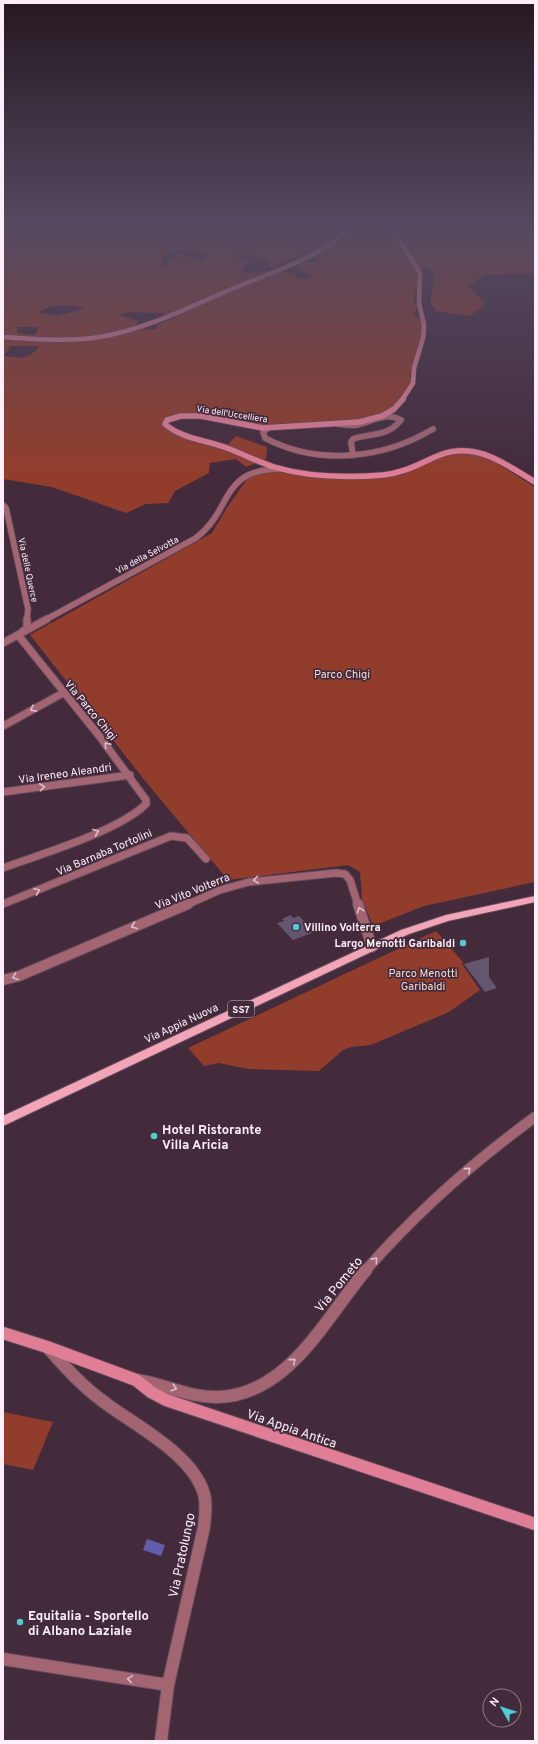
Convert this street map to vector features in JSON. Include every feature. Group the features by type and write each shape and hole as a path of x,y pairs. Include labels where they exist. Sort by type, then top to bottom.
{"main road":[{"name":"Via Appia Nuova","path":"3,1121 372,947 419,927 483,910 535,899"}],"street":[{"path":"3,337 49,340 84,339 139,328 184,309"},
{"name":"Via dell'Uccelliera","path":"420,309 423,321 423,338 414,365 413,383 408,393 389,413 371,420 338,424 268,428 196,416 174,418 167,420 165,423 170,428 182,434 243,453 281,469 352,475 388,474 411,469 441,454 454,451 470,451 486,454 498,459 535,482"},
{"path":"338,424 356,425 388,415 396,416 401,420 389,431 353,439 351,442 352,455"},
{"path":"268,428 263,432 265,438 286,448 310,453 352,455 393,449 433,429"},
{"name":"Via della Selvotta","path":"3,643 196,538 211,523 234,487 244,476 262,470 281,469"},
{"name":"Via delle Querce","path":"3,505 6,508 28,609 27,629 18,635"},
{"name":"Via Parco Chigi","path":"3,868 129,818 143,809 146,804 146,800 119,760 62,693 18,635"},
{"path":"3,726 62,693"},
{"name":"Via Ireneo Aleandri","path":"3,792 130,775"},
{"name":"Via Barnaba Tortolini","path":"3,904 171,836 188,838 206,859"},
{"name":"Via Vito Volterra","path":"3,980 19,976 220,890 248,882 275,878 336,873 345,874 350,880 372,947"},
{"name":"Via Pometo","path":"136,1380 152,1382 198,1395 219,1398 238,1394 254,1387 283,1370 309,1346 355,1283 410,1224 471,1166 535,1117"},
{"name":"Via Appia Antica","path":"3,1333 47,1347 136,1380 151,1392 166,1400 535,1524"},
{"name":"Via Pratolungo","path":"47,1347 97,1397 167,1448 200,1482 204,1491 206,1507 204,1527 168,1685 161,1741"},
{"path":"3,1659 168,1685"}],"green space":[{"path":"3,309 44,309 39,312 57,316 82,309 416,309 412,314 423,321 423,338 409,376 414,381 400,403 377,418 281,428 201,416 167,420 168,427 225,447 236,436 267,447 266,459 246,467 236,459 210,463 209,473 175,491 168,503 146,504 126,513 52,487 3,479","holes":["128,312 161,313 176,317 156,325 157,329 149,330 135,326 138,321 121,316 121,314","17,327 38,327 35,335 17,333","10,346 39,346 31,355 27,357 19,358 4,356"]},
{"path":"435,309 478,309 470,316 436,311"},
{"name":"Parco Chigi","path":"456,452 477,454 495,462 535,487 535,882 424,906 373,926 362,899 360,872 348,865 228,880 146,782 30,635 212,533 228,506 250,475 280,470 374,477 402,475 436,458"},
{"name":"Parco Menotti Garibaldi","path":"436,931 463,962 462,964 480,990 449,1012 371,1045 351,1047 343,1050 319,1071 248,1069 219,1063 204,1066 188,1048"},
{"path":"3,1412 53,1422 33,1470 3,1464"}],"shaded area":[{"path":"147,1539 165,1545 161,1556 143,1550"}],"building":[{"name":"Villino Volterra","path":"291,915 293,918 299,916 314,932 293,940 277,923 284,921 282,919"},
{"path":"489,957 489,977 497,988 485,992 464,964"}],"place":[{"name":"Villino Volterra","path":"296,927"},
{"name":"Largo Menotti Garibaldi","path":"463,943"},
{"name":"Hotel Ristorante Villa Aricia","path":"154,1136"},
{"name":"Equitalia - Sportello di Albano Laziale","path":"20,1622"}]}
